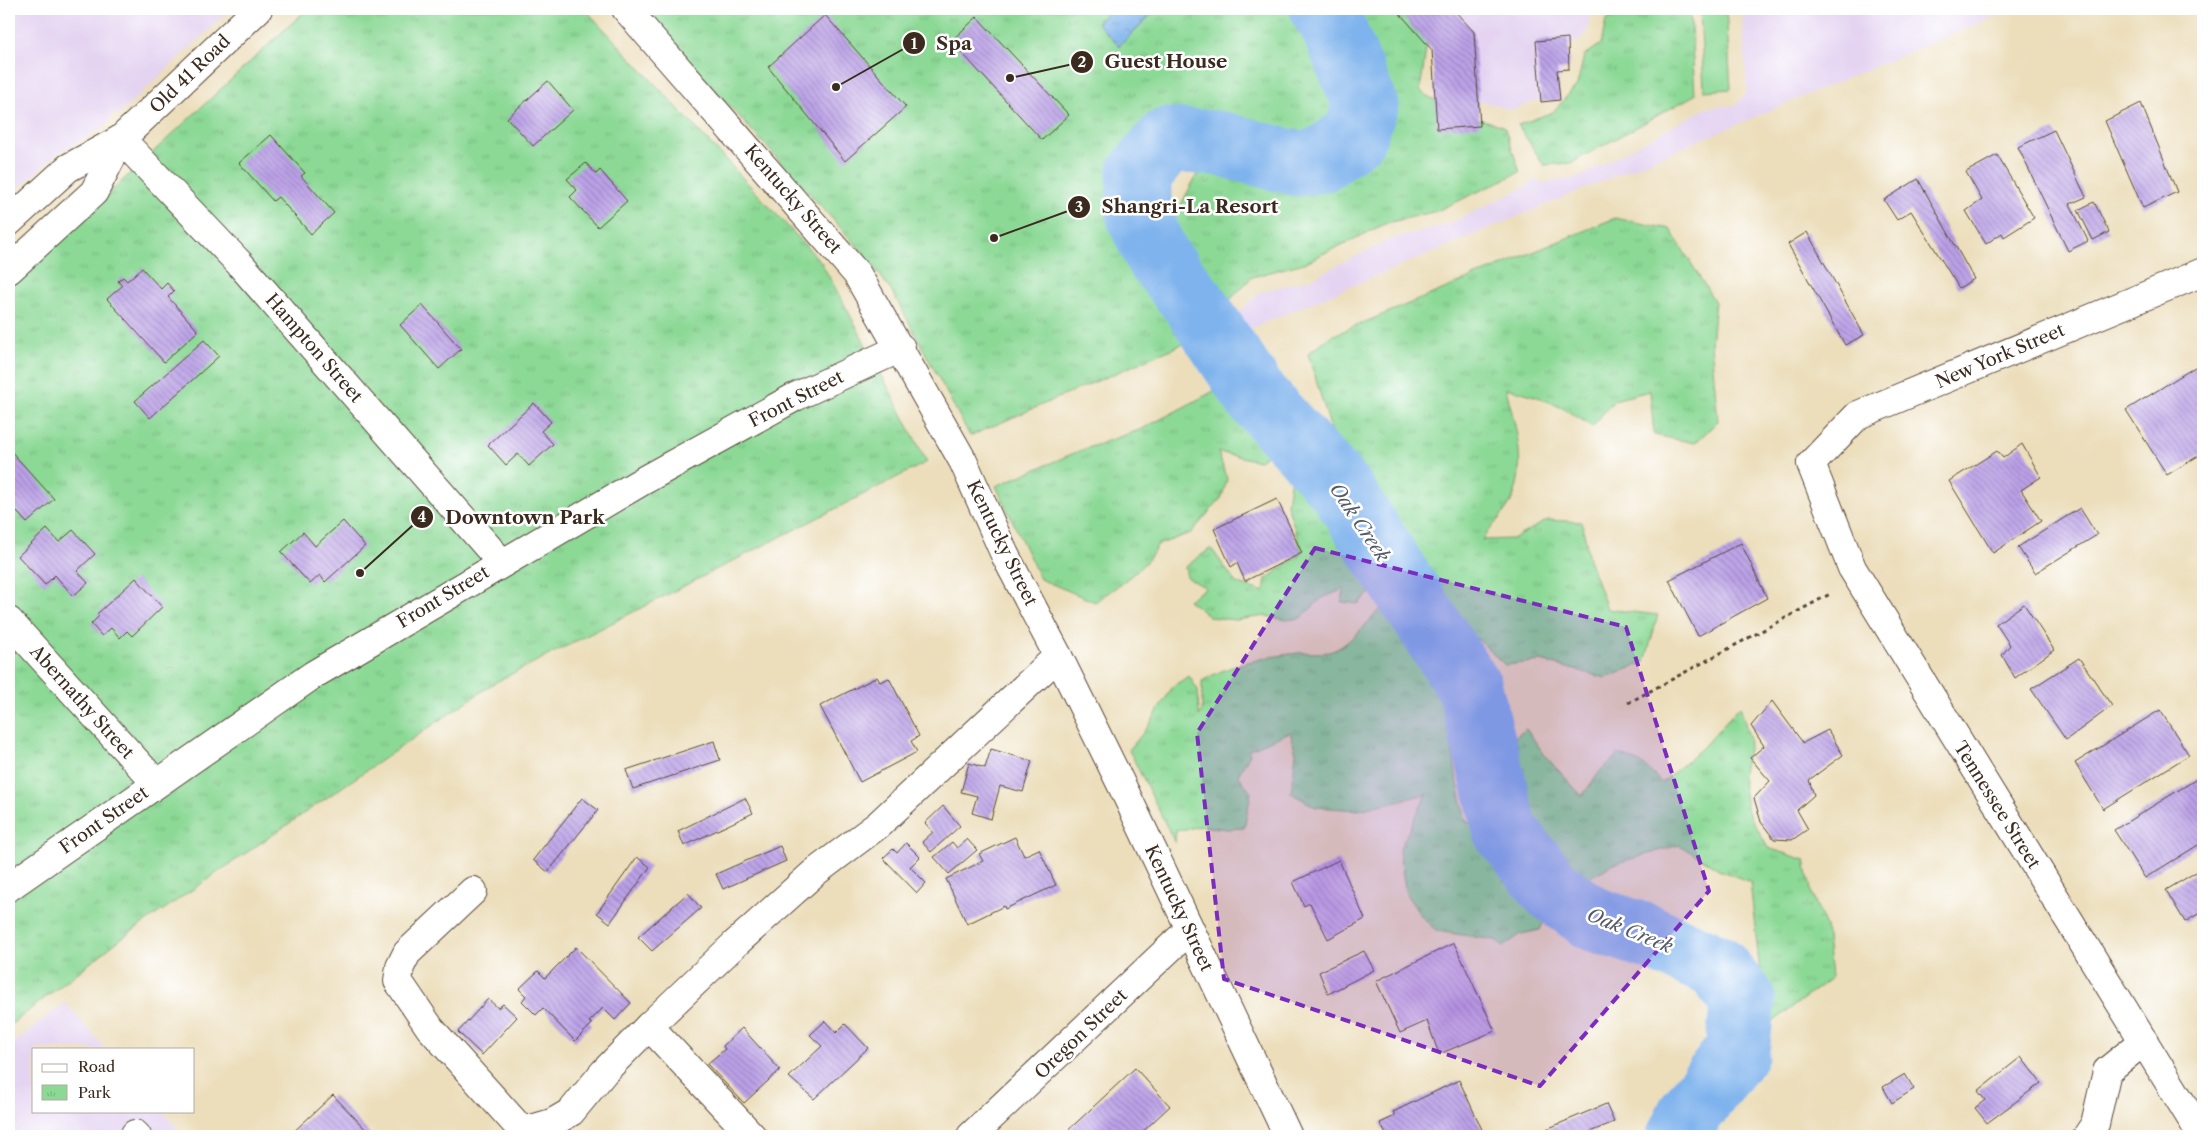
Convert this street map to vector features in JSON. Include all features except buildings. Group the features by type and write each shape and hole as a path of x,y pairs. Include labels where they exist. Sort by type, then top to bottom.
{"street":[{"name":"Kentucky Street","path":"626,9 857,274 901,348 963,461 1005,555 1058,656 1124,790 1288,1136"},
{"name":"Old 41 Road","path":"9,222 68,168 121,139 243,14"},
{"name":"Old 41 Road","path":"9,270 94,192 121,139"},
{"name":"Hampton Street","path":"121,139 240,264 501,562"},
{"name":"New York Street","path":"1811,464 1858,416 2203,272"},
{"name":"Front Street","path":"9,887 313,675 501,562 646,479 795,397 901,348"},
{"name":"Tennessee Street","path":"1811,464 1858,579 2202,1136"},
{"name":"Abernathy Street","path":"9,621 156,783"},
{"path":"473,891 407,953 400,967 398,981 430,1028 524,1133 571,1112 604,1072 734,944 814,873 878,825 1058,656"},
{"name":"Oregon Street","path":"971,1136 1189,930"},
{"path":"649,1026 752,1136"},
{"path":"2087,1136 2095,1124 2107,1071 2144,1040"}],"path":[{"path":"1628,703 1858,579"}],"highlighted area":[{"path":"1315,548 1626,627 1709,891 1540,1086 1224,979 1197,733"}],"shaded area":[{"path":"9,9 231,9 118,115 113,113 107,125 56,154 9,197"},
{"path":"1429,9 1595,9 1589,18 1586,35 1568,49 1561,78 1543,98 1512,110 1457,94 1441,23"},
{"path":"1742,9 2012,9 1221,341 1222,329 1260,292 1310,279 1391,239 1444,226 1525,187 1534,180 1544,183 1578,178 1706,108 1736,105 1747,92"},
{"path":"65,1003 105,1048 32,1048 32,1112 163,1112 184,1136 9,1136 9,1046"}],"green space":[{"path":"307,9 585,9 821,262 927,462 494,683 122,938 9,1026 9,286"},
{"path":"641,9 1308,9 1325,31 1357,109 1342,132 1319,151 1301,152 1223,133 1166,130 1129,174 1129,217 1153,267 1206,334 970,436 894,295 868,258"},
{"path":"1329,9 1405,9 1428,35 1420,91 1449,110 1504,126 1520,172 1437,211 1387,223 1304,263 1252,277 1217,313 1189,278 1168,233 1199,171 1224,158 1266,173 1309,179 1372,134 1366,82 1348,30"},
{"path":"1625,9 1690,9 1695,95 1571,163 1544,165 1518,125 1553,112 1577,85 1584,56 1601,44 1606,20"},
{"path":"1700,9 1726,9 1731,89 1704,91"},
{"path":"1615,218 1670,229 1715,302 1711,344 1718,421 1695,443 1654,435 1650,391 1614,400 1592,427 1572,413 1551,403 1529,394 1506,388 1518,441 1518,481 1508,506 1482,540 1513,539 1548,520 1582,522 1589,559 1607,609 1658,615 1645,662 1606,678 1541,661 1505,665 1462,624 1400,530 1351,477 1333,436 1308,354 1329,337"},
{"path":"1214,391 1283,442 1259,461 1218,452 1227,479 1222,497 1191,533 1157,545 1147,561 1139,569 1095,602 1040,579 996,486 1079,451 1142,429"},
{"path":"1293,463 1300,466 1314,478 1322,503 1340,515 1351,540 1349,553 1378,560 1382,581 1358,604 1342,602 1344,589 1322,598 1301,618 1286,620 1266,616 1235,620 1210,617 1188,600 1206,588 1187,577 1185,567 1211,548 1236,583 1264,592 1266,579 1302,553 1287,504"},
{"path":"1406,606 1437,673 1445,703 1456,775 1466,821 1489,833 1553,901 1540,930 1521,934 1504,946 1495,940 1437,931 1421,916 1406,894 1399,850 1427,794 1358,810 1316,807 1291,793 1296,753 1290,732 1248,750 1250,754 1238,775 1251,793 1244,828 1228,829 1201,826 1176,831 1175,843 1129,750 1148,727 1173,686 1189,676 1198,690 1199,716 1202,711 1202,681 1213,675 1261,659 1298,653 1329,652 1351,639 1382,607"},
{"path":"1740,706 1750,740 1742,776 1748,812 1768,848 1805,860 1812,895 1826,927 1831,978 1766,1027 1750,882 1722,871 1679,845 1614,864 1587,879 1559,881 1531,852 1510,791 1509,742 1526,729 1547,758 1582,796 1601,770 1620,754 1644,765 1662,783 1702,748"}],"water":[{"path":"1112,9 1157,9 1119,46 1097,23"}],"waterway":[{"name":"Oak Creek","path":"1322,9 1331,22 1366,106 1354,136 1321,160 1298,164 1217,143 1168,140 1139,174 1139,217 1158,258 1194,303 1256,396 1341,489 1470,688 1506,832 1553,890 1593,919 1649,937 1716,966 1743,1000 1737,1051 1690,1113 1679,1136"}],"place":[{"name":"Guest House","path":"1010,78"},
{"name":"Spa","path":"836,87"},
{"name":"Shangri-La Resort","path":"994,238"},
{"name":"Downtown Park","path":"360,573"}]}
